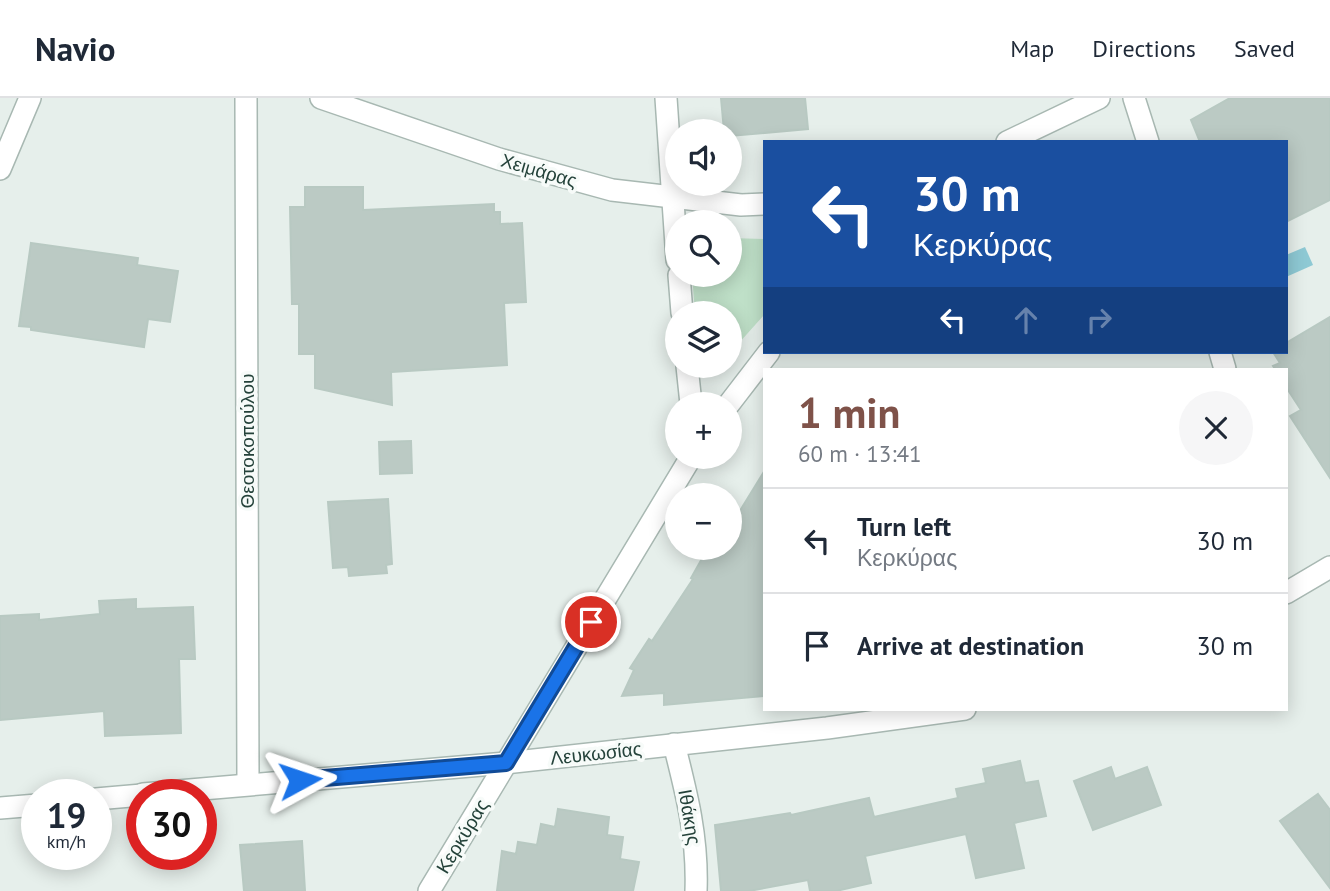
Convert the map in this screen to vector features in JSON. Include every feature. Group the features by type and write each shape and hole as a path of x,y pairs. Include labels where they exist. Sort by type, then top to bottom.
{"street":[{"path":"0,169 30,98"},
{"name":"Θεοτοκοπούλου","path":"246,98 248,784"},
{"name":"Χειμάρας","path":"321,98 499,159 612,190 665,195"},
{"path":"666,98 667,119"},
{"path":"1011,140 1099,98"},
{"path":"1134,98 1146,140"},
{"path":"671,196 672,210"},
{"name":"Χειμάρας","path":"671,196 741,205 763,204"},
{"path":"738,392 767,354"},
{"name":"Κερκύρας","path":"429,891 684,469"},
{"path":"1288,585 1330,567"},
{"name":"Λευκωσίας","path":"217,787 506,763 827,728 950,711"},
{"name":"Ιθάκης","path":"674,744 688,800 697,855 696,891"},
{"path":"0,808 21,806"}],"green space":[{"path":"742,238 763,239 763,316 742,340 742,301 694,301 693,287 742,287"}],"water":[{"path":"1305,247 1313,265 1288,276 1288,254"}],"building":[{"path":"721,98 805,98 808,129 742,135 742,119 723,119"},
{"path":"1230,98 1330,98 1330,200 1288,221 1288,140 1199,140 1191,120"},
{"path":"305,187 363,187 363,210 494,204 494,212 500,212 500,224 522,223 526,302 504,303 507,365 391,372 392,405 315,388 315,354 299,354 299,304 292,304 290,207 305,207"},
{"path":"31,243 138,258 137,265 178,271 170,322 148,319 144,347 19,326"},
{"path":"1330,317 1330,478 1290,416 1301,410 1288,390 1288,368 1273,366 1280,363 1274,354 1288,354 1288,342"},
{"path":"411,441 412,473 380,474 379,442"},
{"path":"763,473 763,696 664,705 664,693 622,696 634,670 630,668 649,639 652,641 693,579 691,578 701,560 742,560 742,507"},
{"path":"388,499 392,564 386,565 387,573 349,576 348,567 333,568 328,502"},
{"path":"136,599 136,609 193,607 195,659 179,659 181,733 105,736 104,711 0,720 0,616 39,614 39,620 100,614 99,601"},
{"path":"1020,761 1025,783 1038,781 1046,816 1014,823 1024,868 976,878 966,834 865,856 871,883 836,891 810,891 808,880 749,891 721,891 715,825 790,813 791,815 869,798 874,817 958,798 956,789 986,783 983,769"},
{"path":"1111,767 1115,779 1147,767 1161,805 1093,830 1074,781"},
{"path":"1318,794 1330,810 1330,888 1280,821"},
{"path":"558,809 609,817 607,835 623,837 620,859 639,862 633,891 497,891 502,851 516,854 518,842 537,845 541,824 555,827"},
{"path":"302,841 305,891 244,891 240,845"}],"route":[{"path":"300,780 506,763 591,622"}]}
